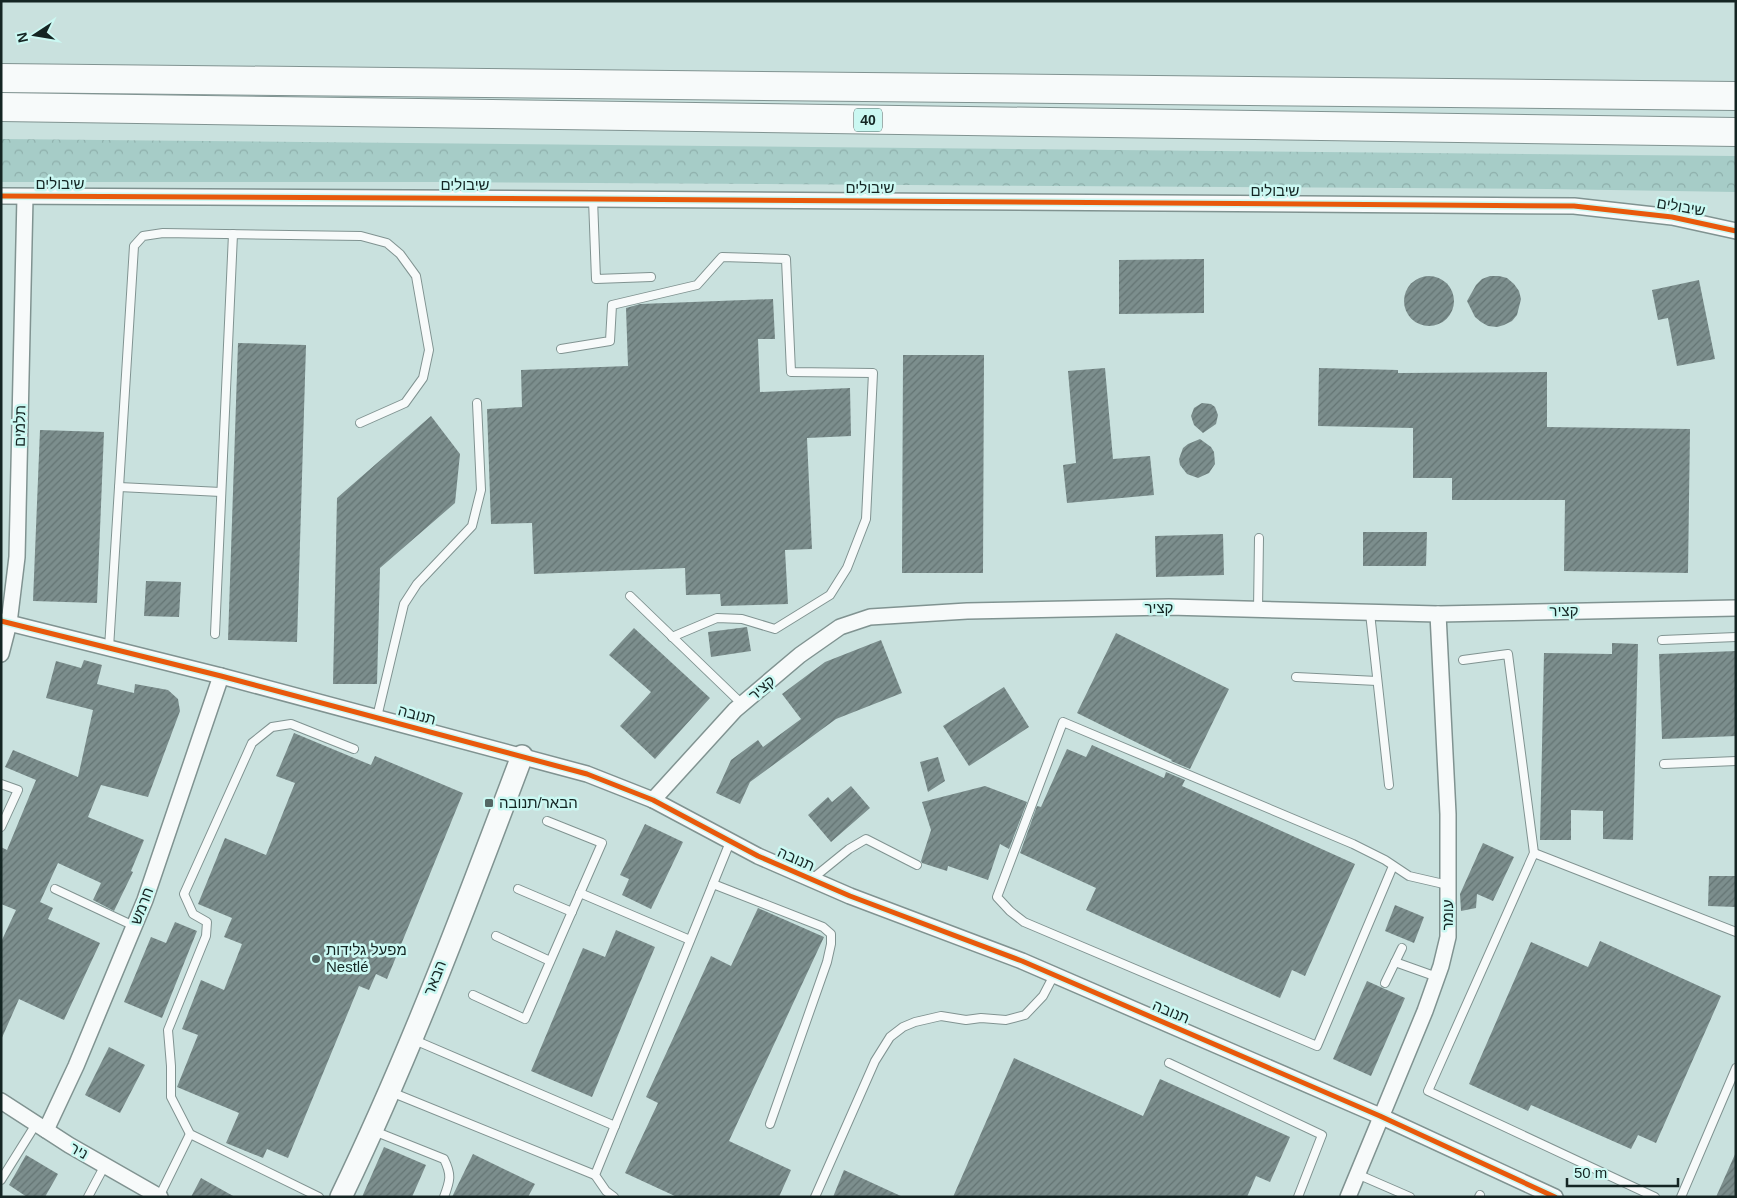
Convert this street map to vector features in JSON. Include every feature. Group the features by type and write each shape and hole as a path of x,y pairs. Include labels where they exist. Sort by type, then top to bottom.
{"highway":[{"name":"40","path":"1,78 1736,96"},
{"name":"40","path":"1,107 1736,132"}],"street":[{"name":"שיבולים","path":"1,196 593,198 1574,206 1672,217 1736,231"},
{"name":"תלמים","path":"1,654 17,557 25,196"},
{"name":"קציר","path":"653,800 742,704 800,655 840,627 870,617 967,611 1169,607 1438,614 1736,608"},
{"name":"עומר","path":"1348,1197 1425,1011 1448,937 1448,814 1438,614"},
{"name":"תנובה","path":"5,622 221,676 588,774 653,800 730,842 850,896 1022,961 1380,1116 1555,1197"},
{"name":"חרמש","path":"41,1127 80,1058 134,926 169,832 221,676"},
{"name":"הבאר","path":"340,1197 373,1131 411,1039 473,888 522,756"},
{"name":"ניר","path":"1,1101 105,1166 160,1197"}],"lane":[{"path":"593,198 596,279 652,276"},
{"path":"109,648 134,246 143,236 163,233 361,236 387,243 400,254 416,276 429,350 424,378 405,403 360,423"},
{"path":"215,634 233,234"},
{"path":"562,349 610,341 612,305 697,285 722,257 786,260 791,372 872,373 866,519 848,568 830,595 776,629 742,619 717,618 672,637"},
{"path":"378,718 404,604 417,584 434,564 472,526 481,490 477,403"},
{"path":"119,487 221,492"},
{"path":"1258,610 1259,538"},
{"path":"630,596 742,704"},
{"path":"1370,613 1389,785"},
{"path":"1662,640 1736,637"},
{"path":"1463,660 1508,654 1534,853 1428,1090 1655,1197"},
{"path":"1296,677 1377,681"},
{"path":"1393,866 1316,1046 1024,922 997,897 1063,722 1353,844 1393,866 1410,876 1448,885"},
{"path":"319,1197 190,1134 171,1097 168,1030 206,936 207,922 193,914 184,894 252,743 272,727 291,724 354,749"},
{"path":"1664,764 1736,761"},
{"path":"1,784 18,790 1,827"},
{"path":"473,995 525,1018 602,843 547,821"},
{"path":"812,879 849,849 866,839 917,865"},
{"path":"595,1175 730,842"},
{"path":"1534,853 1736,932"},
{"path":"713,884 823,927 831,934 827,962 770,1124"},
{"path":"55,889 134,926"},
{"path":"518,889 572,912"},
{"path":"580,893 690,940"},
{"path":"496,936 550,961"},
{"path":"1385,983 1402,948"},
{"path":"1395,962 1437,977"},
{"path":"815,1197 875,1061 890,1038 903,1027 941,1016 966,1020 982,1018 1006,1020 1025,1015 1043,996 1054,975"},
{"path":"411,1039 615,1126"},
{"path":"1169,1063 1322,1135 1298,1197"},
{"path":"1681,1197 1736,1068"},
{"path":"389,1091 595,1175 606,1191 614,1197"},
{"path":"1,1180 41,1127"},
{"path":"373,1131 444,1159 450,1171 450,1183 444,1197"},
{"path":"160,1197 190,1134"},
{"path":"88,1197 105,1166"},
{"path":"1356,1174 1410,1197"}],"green space":[{"path":"1,139 1736,156 1736,192 1548,189 438,182 1,182"}],"building":[{"path":"1204,259 1204,313 1119,314 1119,260"},
{"path":"1424,276 1434,276 1447,283 1454,296 1454,306 1447,319 1434,326 1424,326 1415,322 1408,315 1404,306 1404,296 1408,287 1415,280"},
{"path":"1490,276 1507,278 1519,291 1521,299 1517,315 1512,321 1497,327 1488,326 1475,317 1467,301 1476,285 1482,279"},
{"path":"1699,280 1715,359 1677,366 1668,318 1658,320 1652,290"},
{"path":"773,299 775,339 758,339 760,392 850,388 851,436 807,438 812,549 785,550 788,604 721,606 720,594 686,595 685,568 534,574 532,523 491,524 487,409 522,407 521,370 628,366 626,308 640,304"},
{"path":"238,343 306,345 297,642 228,640"},
{"path":"903,355 984,355 983,573 902,573"},
{"path":"1105,368 1113,459 1150,456 1154,495 1067,503 1063,465 1076,463 1068,371"},
{"path":"1319,368 1398,370 1398,373 1547,372 1547,427 1690,429 1688,573 1564,571 1565,500 1452,500 1452,478 1413,478 1413,428 1318,426"},
{"path":"1202,403 1211,404 1215,407 1218,415 1216,424 1203,433 1194,425 1191,416 1194,408"},
{"path":"431,416 460,454 455,503 380,568 377,684 333,684 337,498"},
{"path":"40,430 104,432 97,603 33,601"},
{"path":"1200,439 1211,447 1214,452 1215,464 1209,473 1198,478 1187,474 1180,465 1179,459 1183,448"},
{"path":"1363,532 1427,532 1426,566 1363,566"},
{"path":"1223,534 1224,575 1156,577 1155,536"},
{"path":"146,581 181,582 179,617 144,616"},
{"path":"747,627 751,651 711,657 708,632"},
{"path":"634,628 710,698 655,759 620,726 651,692 609,655"},
{"path":"1116,633 1229,689 1190,769 1077,713"},
{"path":"881,640 902,693 836,719 750,782 740,804 716,793 731,760 758,740 763,747 801,719 782,694 825,662"},
{"path":"1612,643 1638,644 1633,840 1603,839 1603,811 1571,810 1571,840 1540,840 1544,653 1612,654"},
{"path":"1736,651 1736,736 1662,739 1659,654"},
{"path":"84,660 102,665 97,684 134,693 135,684 168,690 178,699 180,711 148,797 101,785 88,817 144,840 131,871 133,872 114,911 93,900 101,883 58,863 40,902 53,908 48,919 100,943 64,1020 19,999 1,1040 1,942 16,910 1,904 1,847 7,850 36,780 5,767 13,750 78,777 93,710 46,698 56,661 81,668"},
{"path":"1004,687 1029,727 969,766 943,726"},
{"name":"מפעל גלידות Nestlé","path":"294,733 371,765 375,756 463,793 387,979 376,974 369,990 359,986 288,1158 267,1149 263,1158 226,1143 239,1113 177,1087 198,1035 182,1029 201,980 224,990 242,944 224,937 232,918 198,904 225,838 266,855 295,783 276,776"},
{"path":"1092,745 1164,778 1166,772 1185,780 1182,786 1355,864 1305,976 1292,970 1280,998 1086,910 1096,888 1020,853 1037,806 1041,807 1067,749 1086,757"},
{"path":"938,757 945,781 928,792 920,762"},
{"path":"851,786 870,808 831,842 808,815 828,797 832,802"},
{"path":"985,786 1027,802 1009,849 1000,844 988,880 948,866 947,871 922,863 931,830 922,802"},
{"path":"645,824 683,842 651,909 622,895 629,879 620,875"},
{"path":"1483,843 1514,857 1493,901 1477,894 1476,908 1461,911 1460,894"},
{"path":"1709,876 1736,876 1736,907 1708,906"},
{"path":"1395,905 1424,917 1414,943 1385,931"},
{"path":"758,908 824,937 729,1141 791,1170 779,1197 677,1197 625,1173 658,1103 646,1097 711,956 731,966"},
{"path":"175,922 197,931 162,1018 124,1002 151,937 166,943"},
{"path":"616,930 655,947 592,1097 531,1071 583,948 605,957"},
{"path":"1600,941 1721,996 1656,1143 1638,1135 1631,1149 1531,1105 1528,1111 1469,1084 1531,942 1588,967"},
{"path":"1367,981 1405,998 1371,1076 1333,1059"},
{"path":"109,1047 145,1065 120,1113 85,1095"},
{"path":"1014,1058 1143,1116 1160,1079 1290,1137 1270,1182 1256,1176 1247,1197 953,1197"},
{"path":"384,1147 426,1165 412,1197 362,1197"},
{"path":"1736,1152 1736,1197 1716,1197"},
{"path":"473,1154 535,1184 528,1197 452,1197"},
{"path":"26,1155 58,1174 45,1197 27,1197 9,1185"},
{"path":"844,1170 903,1197 833,1197"},
{"path":"201,1178 235,1197 191,1197"}],"cycle path":[{"path":"1,196 1574,206 1672,217 1736,231"},
{"path":"1,621 221,676 587,774 653,800 758,856 850,896 1022,961 1380,1116 1555,1197"}],"place":[{"name":"הבאר/תנובה","path":"489,803"},
{"name":"מפעל גלידות Nestlé","path":"316,959"}]}
